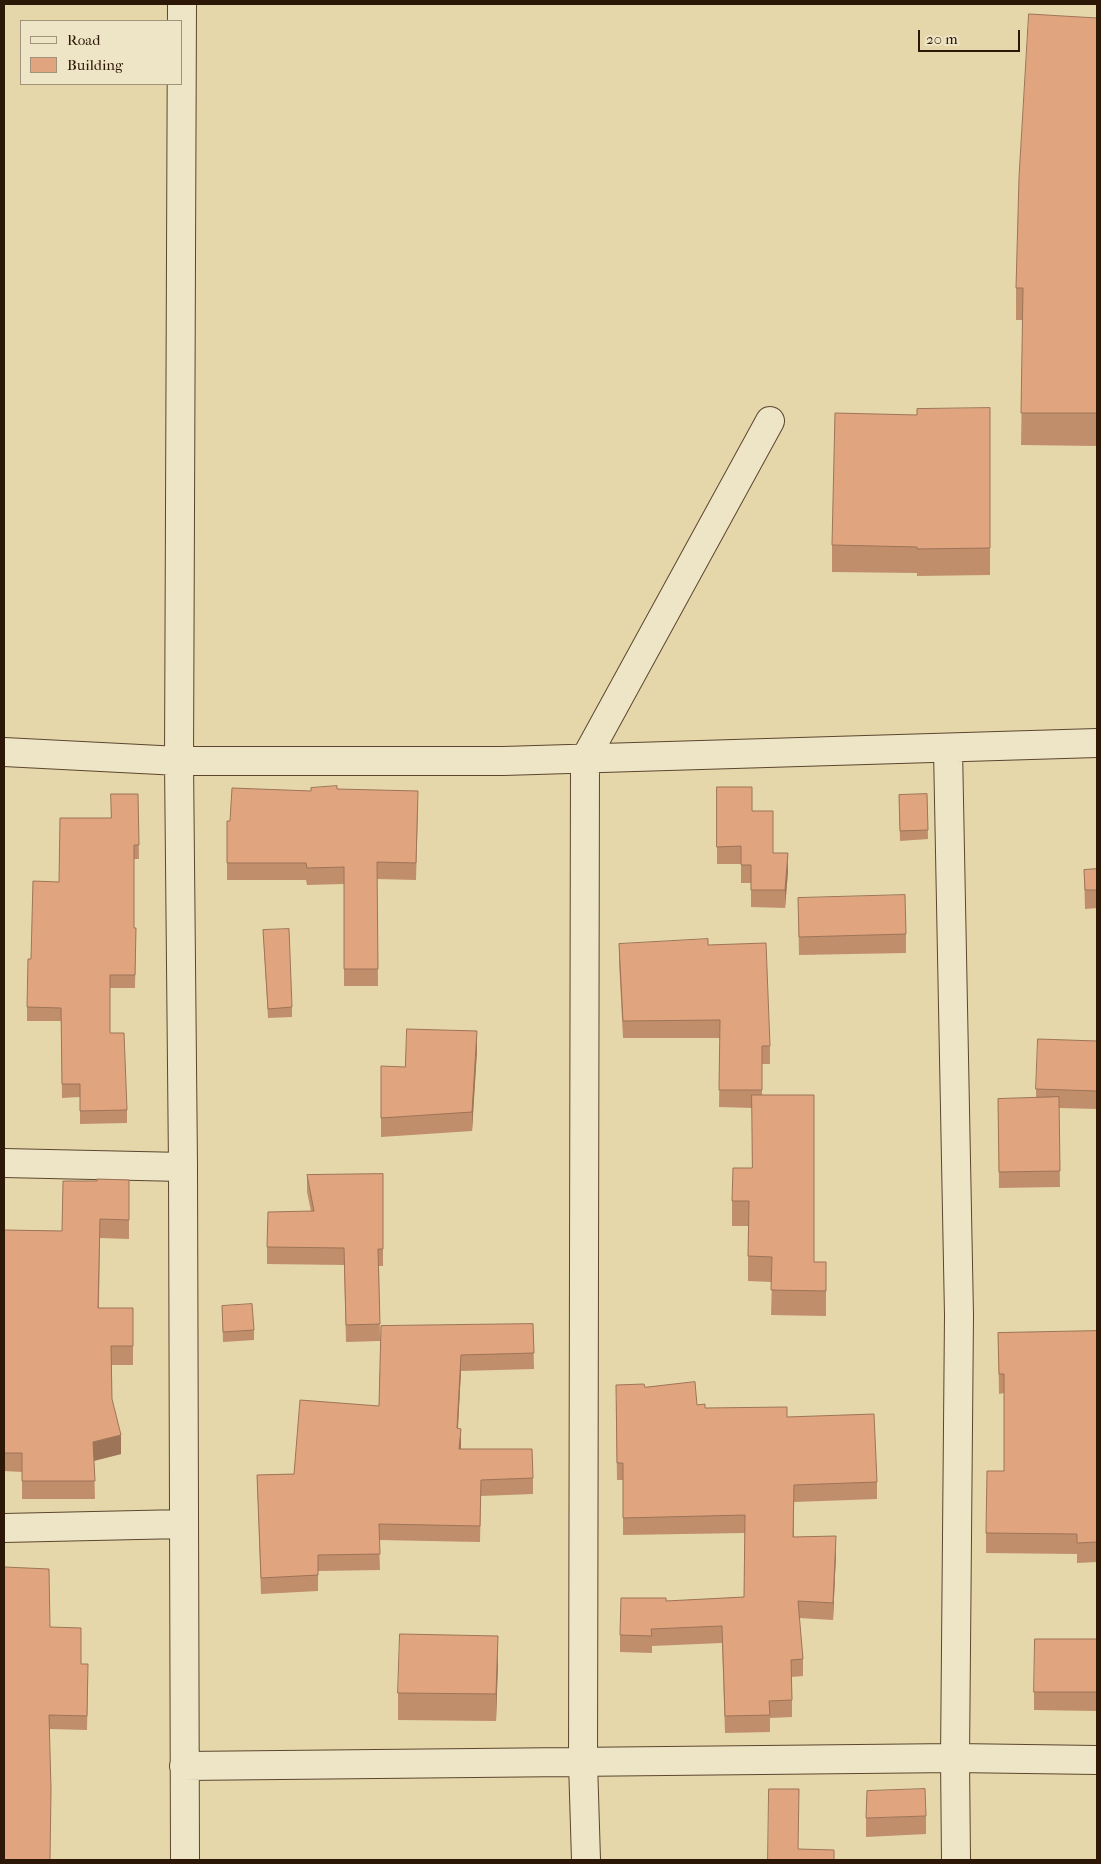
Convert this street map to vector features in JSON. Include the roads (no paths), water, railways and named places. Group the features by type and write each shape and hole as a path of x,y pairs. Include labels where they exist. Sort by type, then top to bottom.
{"street":[{"path":"182,4 182,20"},
{"path":"182,85 179,761 183,1166 185,1860"},
{"path":"586,1860 583,1762 585,759 770,421"},
{"path":"4,752 179,761 503,761 1097,743"},
{"path":"948,749 959,1315 955,1758 956,1860"},
{"path":"4,1163 183,1166"},
{"path":"4,1528 183,1524"},
{"path":"184,1766 955,1758 1097,1760"}]}
